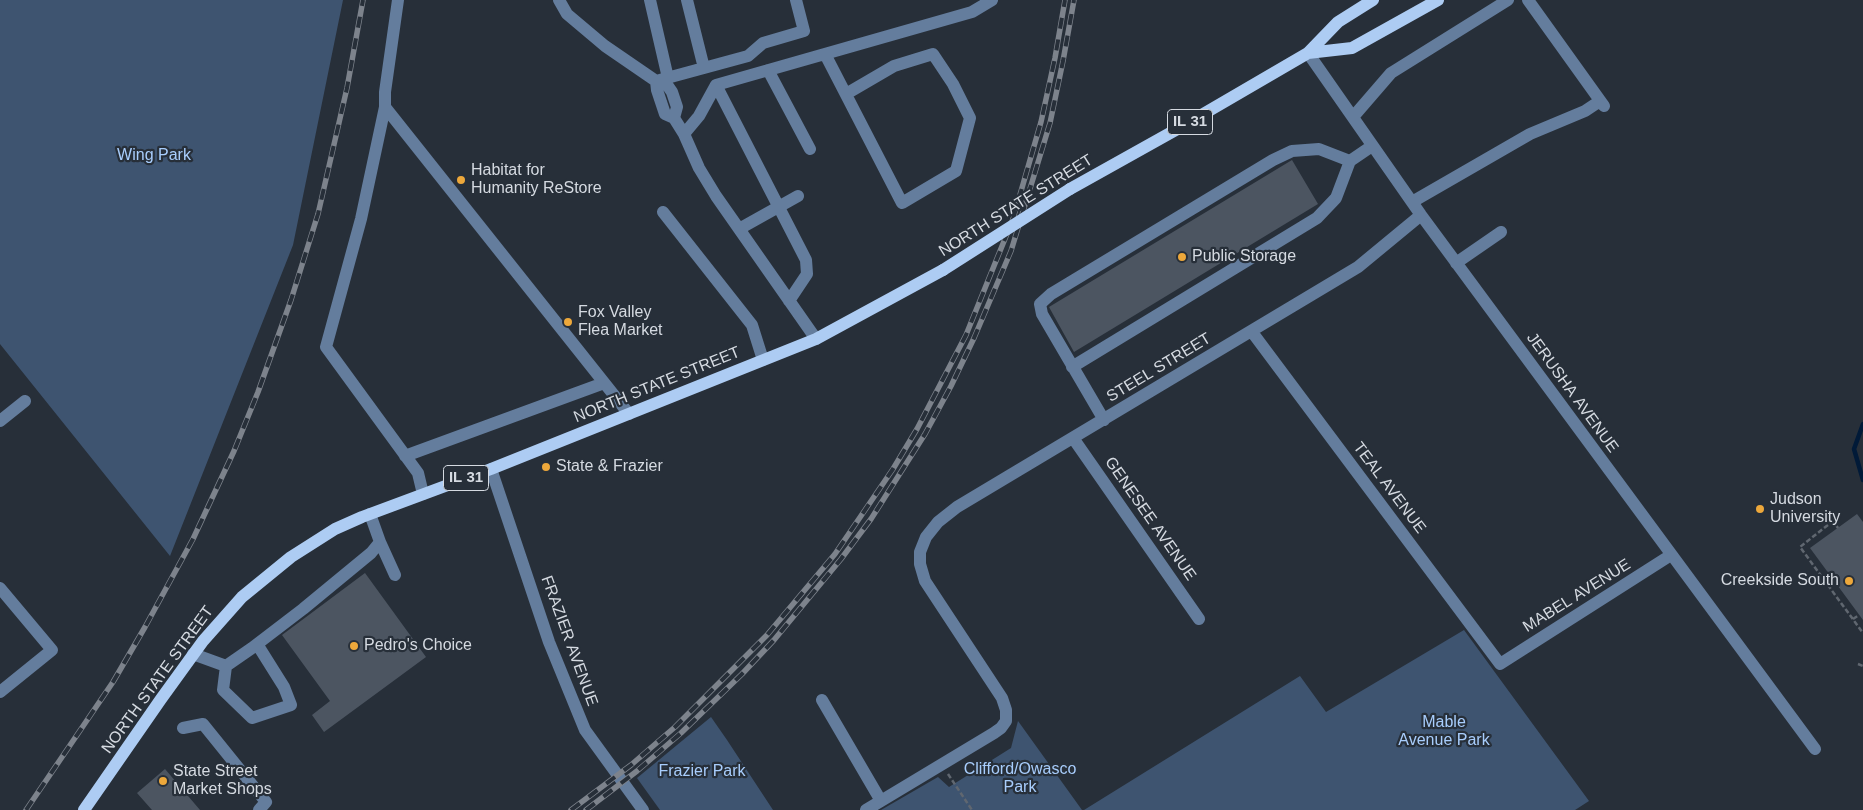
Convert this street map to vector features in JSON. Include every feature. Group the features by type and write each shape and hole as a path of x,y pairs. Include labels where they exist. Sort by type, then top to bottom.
{"main road":[{"name":"NORTH STATE STREET","path":"84,810 193,654 242,597 291,557 328,534 370,514 491,469 816,339 943,270 1070,189 1308,53 1338,22 1373,0"},
{"name":"NORTH STATE STREET","path":"1308,53 1352,48 1438,0"}],"street":[{"path":"398,0 385,92 385,108 361,219 326,348 418,473 423,494"},
{"path":"559,0 566,14 605,46 662,79 748,56 763,43 804,31 796,0"},
{"path":"650,0 662,79 657,90 665,114 674,118 684,134 699,168 816,339"},
{"path":"687,0 704,68"},
{"path":"684,134 699,116 716,85 972,12 992,0"},
{"path":"1352,117 1391,73 1508,0"},
{"path":"1412,202 1530,134 1602,104 1528,0"},
{"name":"JERUSHA AVENUE","path":"1308,53 1421,215 1815,749"},
{"path":"825,54 902,203 956,171 970,118 953,84 933,54 894,66 846,94"},
{"path":"768,70 810,149"},
{"path":"716,85 806,260 807,274 790,301"},
{"path":"385,108 629,414"},
{"path":"1072,366 1317,218 1336,198 1350,161 1372,146"},
{"path":"1104,420 1042,314 1040,304 1051,294 1273,160 1292,151 1319,149 1350,161"},
{"path":"739,229 798,196"},
{"path":"663,212 752,325 763,360"},
{"name":"STEEL STREET","path":"941,764 1001,728 1006,721 1006,710 1002,698 925,581 920,564 920,552 926,536 938,522 957,507 1358,267 1421,215"},
{"path":"1456,263 1501,232"},
{"name":"TEAL AVENUE","path":"1252,332 1500,664"},
{"path":"405,456 604,383"},
{"path":"0,421 25,401"},
{"name":"GENESEE AVENUE","path":"1073,438 1199,619"},
{"name":"FRAZIER AVENUE","path":"491,469 549,642 582,723 598,749 643,810"},
{"path":"370,514 395,575"},
{"path":"257,644 284,688 291,705 252,718 223,690 226,666 257,644 371,553 380,542"},
{"name":"MABEL AVENUE","path":"1500,664 1671,556"},
{"path":"0,588 52,650 0,692"},
{"path":"193,654 226,666"},
{"path":"822,700 881,801"},
{"path":"182,728 204,724 266,802 259,810"},
{"path":"866,810 941,764"}],"path":[{"path":"1838,528 1833,521 1800,547 1863,633"},
{"path":"1853,619 1859,615"},
{"path":"1858,664 1863,666"},
{"path":"941,764 972,810"}],"green space":[{"name":"Wing Park","path":"0,0 343,0 293,245 170,556 0,344"},
{"name":"Mable Avenue Park","path":"1464,630 1589,801 1575,810 1084,810 1300,676 1326,712"},
{"name":"Frazier Park","path":"711,717 773,810 660,810 637,778"},
{"name":"Clifford/Owasco Park","path":"1018,721 1082,810 881,810 938,777 949,787 1011,748"}],"building":[{"name":"Public Storage","path":"1292,160 1318,204 1074,352 1049,307"},
{"name":"Creekside South","path":"1857,514 1863,522 1863,620 1810,548"},
{"name":"Pedro's Choice","path":"365,573 426,657 324,732 312,715 330,701 282,635"},
{"name":"State Street Market Shops","path":"165,769 200,810 152,810 137,793"}],"waterway":[{"path":"1863,424 1854,449 1863,480"}],"railway":[{"path":"26,810 113,682 145,627 193,539 234,451 258,392 291,300 318,214 347,88 363,0"},
{"path":"571,810 631,765 675,727 767,635 835,554 893,469 917,429 966,335 1013,219 1041,122 1065,0"},
{"path":"586,810 637,771 681,733 774,640 841,559 871,519 925,434 974,338 1011,251 1050,123 1074,0"}],"place":[{"name":"Habitat for Humanity ReStore","path":"461,180"},
{"name":"Public Storage","path":"1182,257"},
{"name":"Fox Valley Flea Market","path":"568,322"},
{"name":"State & Frazier","path":"546,467"},
{"name":"Judson University","path":"1760,509"},
{"name":"Creekside South","path":"1849,581"},
{"name":"Pedro's Choice","path":"354,646"},
{"name":"State Street Market Shops","path":"163,781"}]}
